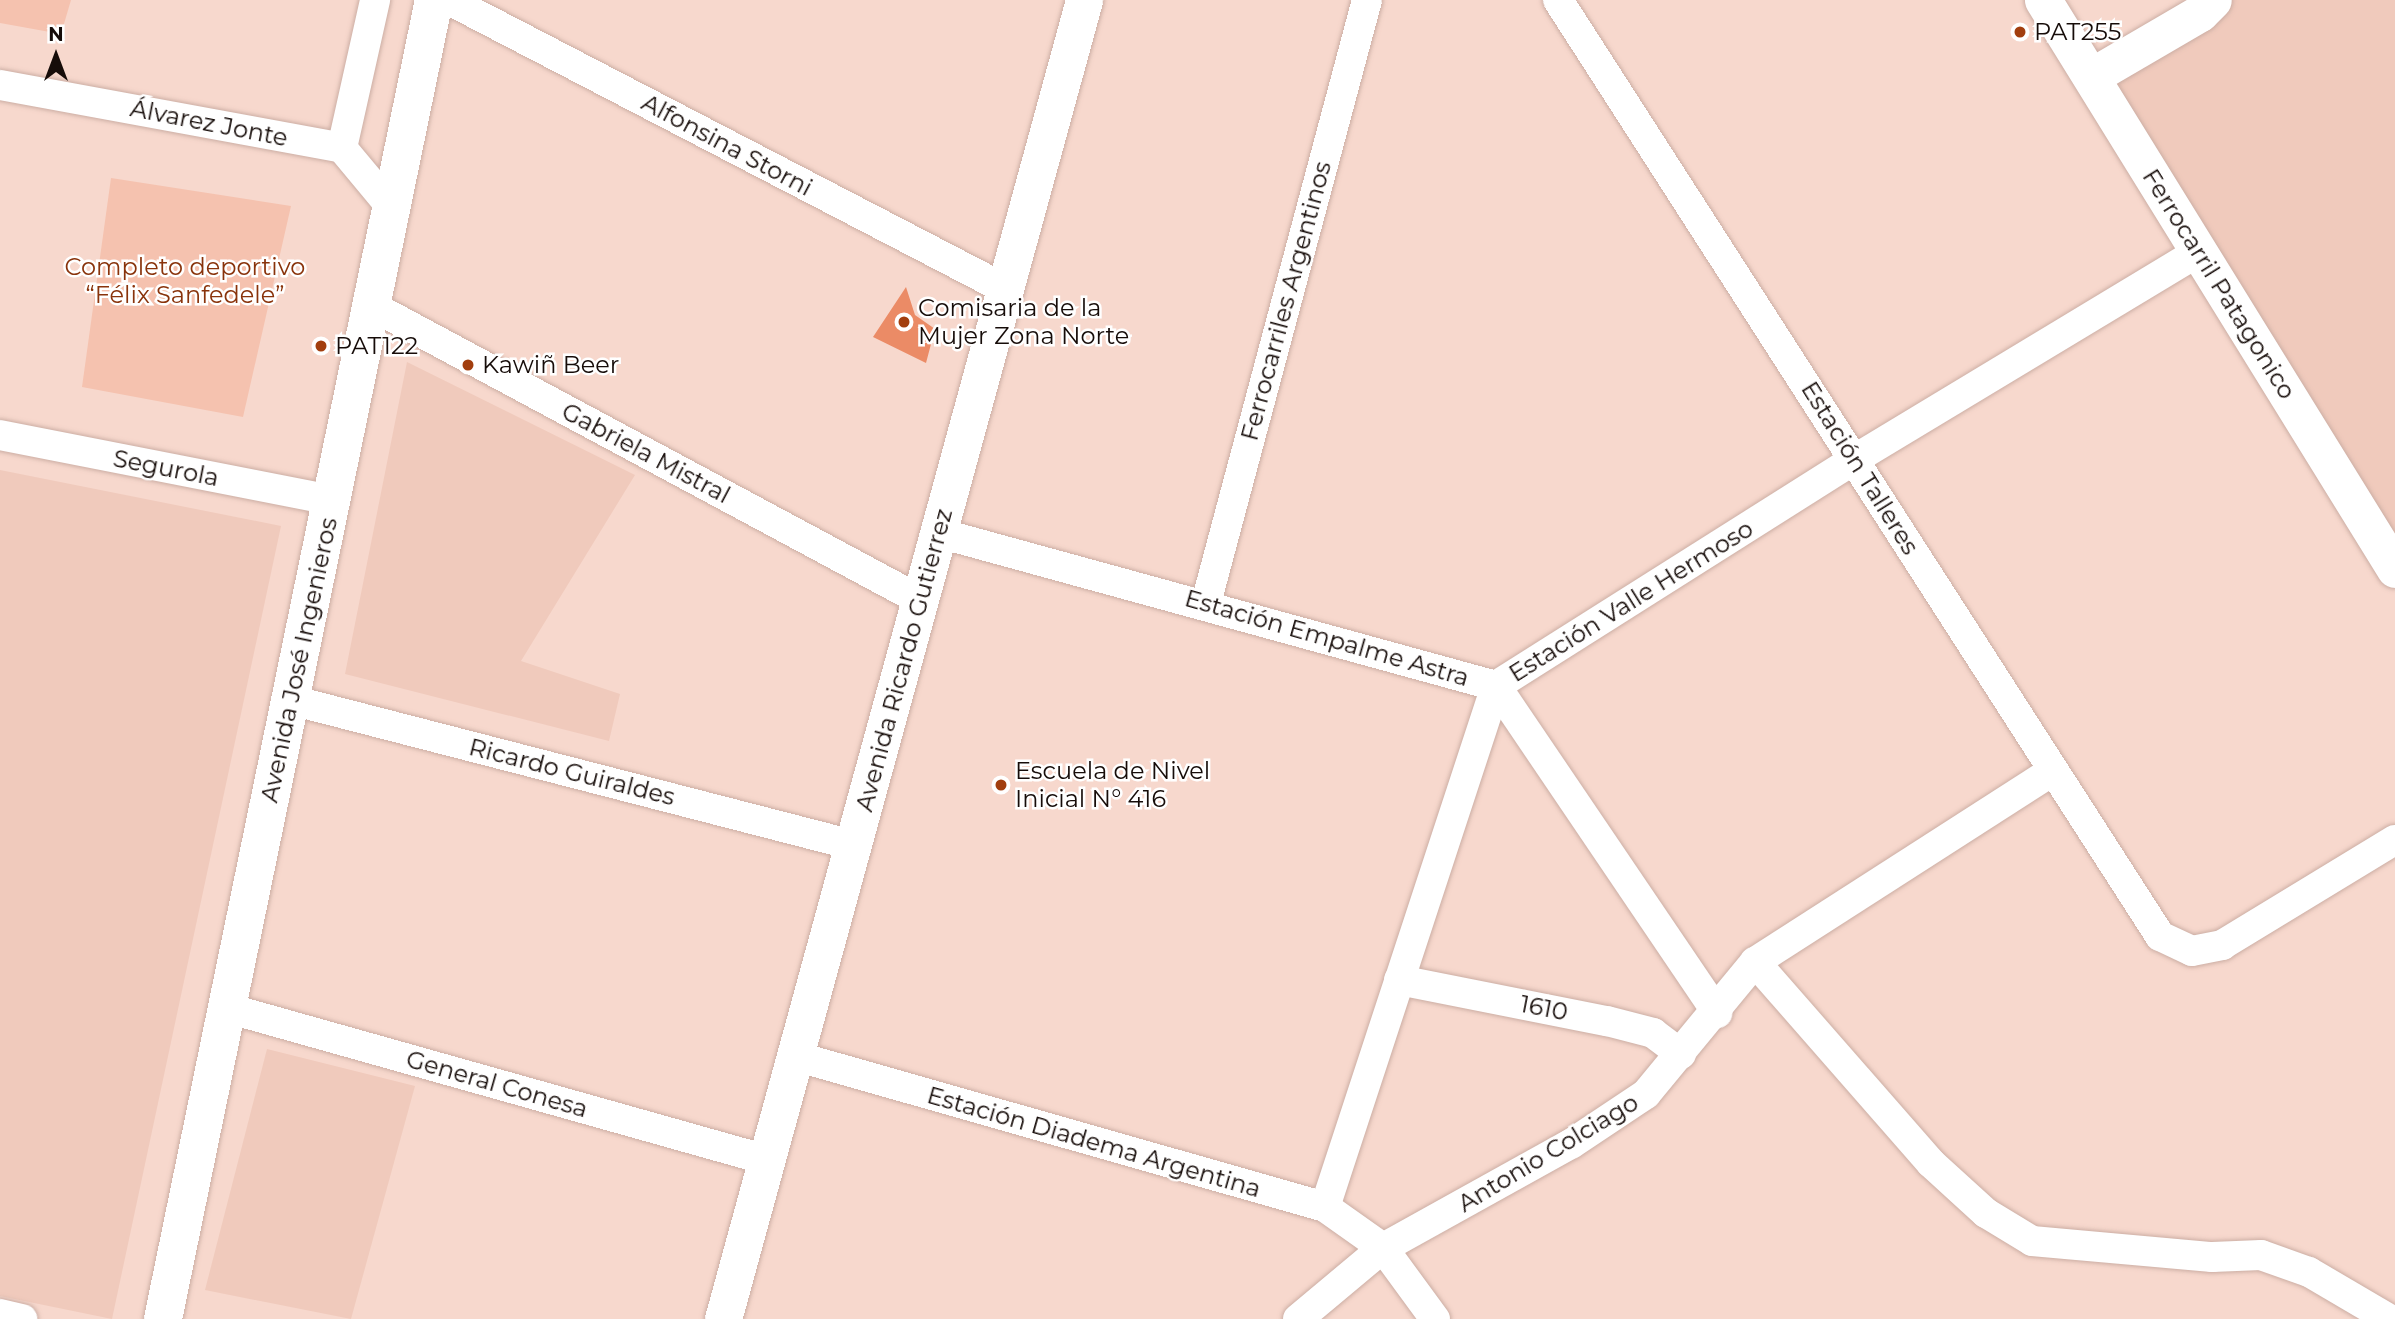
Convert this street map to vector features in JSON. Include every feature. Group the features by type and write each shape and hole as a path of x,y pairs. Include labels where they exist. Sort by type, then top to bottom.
{"main road":[{"name":"Avenida José Ingenieros","path":"163,1319 435,0"}],"street":[{"path":"375,0 342,148 392,208"},
{"name":"Alfonsina Storni","path":"449,0 1005,289"},
{"name":"Avenida Ricardo Gutierrez","path":"723,1319 1084,0"},
{"name":"Ferrocarriles Argentinos","path":"1206,603 1367,0"},
{"name":"Estación Talleres","path":"1558,0 1855,459 2051,772 2160,936 2192,951 2222,945 2395,840"},
{"name":"Ferrocarril Patagonico","path":"2043,0 2395,569"},
{"path":"2092,76 2200,13 2213,0"},
{"name":"Álvarez Jonte","path":"0,85 342,148"},
{"name":"Estación Valle Hermoso","path":"1325,1207 1496,686 1855,459 2198,252"},
{"name":"Gabriela Mistral","path":"372,306 920,600"},
{"name":"Segurola","path":"0,435 331,500"},
{"name":"Estación Empalme Astra","path":"939,533 1206,603 1496,686 1717,1013"},
{"name":"Ricardo Guiraldes","path":"291,700 853,845"},
{"name":"Antonio Colciago","path":"1298,1319 1384,1248 1571,1144 1646,1094 1717,1013 1755,962 2051,772"},
{"path":"1755,962 1931,1163 1986,1213 2032,1241 2212,1257 2261,1255 2309,1272 2389,1319"},
{"name":"1610","path":"1399,980 1607,1021 1653,1033 1681,1054"},
{"name":"General Conesa","path":"227,1008 767,1160"},
{"name":"Estación Diadema Argentina","path":"795,1056 1325,1207 1384,1248 1435,1319"},
{"path":"0,1314 22,1319"}],"shaded area":[{"path":"2213,0 2395,0 2395,569 2092,76"},
{"path":"407,362 635,475 521,661 620,694 609,741 345,674"},
{"path":"0,470 281,526 112,1319 0,1296"},
{"path":"267,1049 415,1086 351,1319 205,1290"}],"green space":[{"path":"0,0 71,0 61,34 0,23"},
{"name":"Completo deportivo “Félix Sanfedele”","path":"111,178 291,206 243,417 82,387"}],"building":[{"name":"Comisaria de la Mujer Zona Norte","path":"906,287 915,315 935,329 926,363 873,337"}],"place":[{"name":"PAT255","path":"2020,32"},
{"name":"Comisaria de la Mujer Zona Norte","path":"904,322"},
{"name":"PAT122","path":"321,346"},
{"name":"Kawiñ Beer","path":"468,365"},
{"name":"Escuela de Nivel Inicial N° 416","path":"1001,785"}]}
